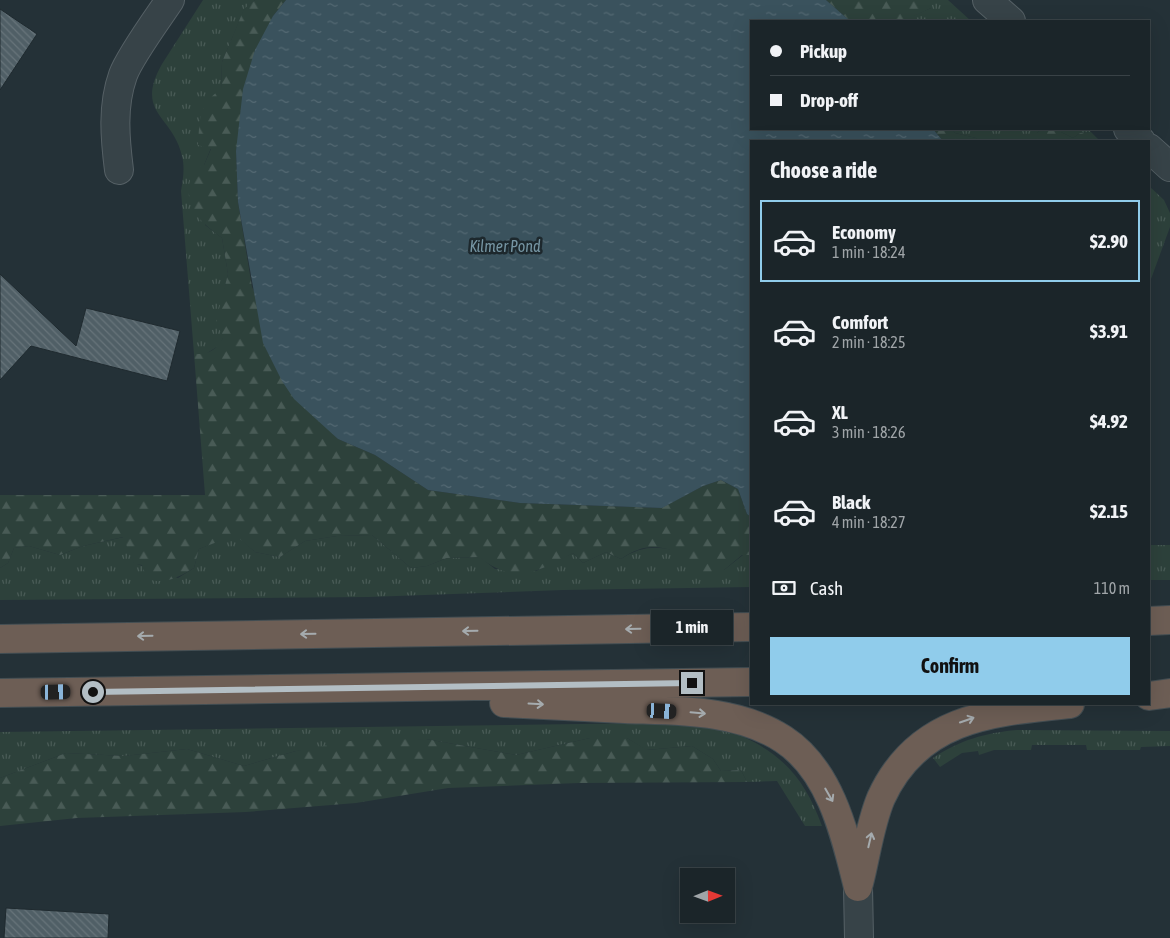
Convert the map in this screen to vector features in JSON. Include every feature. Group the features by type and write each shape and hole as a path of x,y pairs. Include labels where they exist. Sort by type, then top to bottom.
{"highway":[{"path":"1150,621 1170,620"},
{"path":"0,638 750,627"},
{"path":"1150,680 1170,682"},
{"path":"0,693 750,682"},
{"path":"242,690 702,713 759,727 783,739 801,755 818,777 833,803 842,825 858,887"},
{"path":"1150,696 1170,693"},
{"path":"858,887 880,800 893,776 908,756 927,740 964,721 1013,710 1060,705"}],"street":[{"path":"119,170 115,107 124,74 170,0"},
{"path":"987,0 1010,20"},
{"path":"1129,130 1140,140"},
{"path":"1150,149 1170,168"},
{"path":"858,887 859,938"}],"green space":[{"path":"203,0 255,0 244,10 222,62 221,89 211,148 204,165 205,225 222,238 228,274 224,292 223,338 220,345 204,355 194,354 181,191 183,160 177,142 158,113 152,94 154,81 162,64"},
{"path":"255,0 286,0 273,16 236,151 238,202 252,287 319,419 338,439 375,455 428,490 520,503 661,508 703,486 721,480 738,489 747,514 750,516 750,555 742,555 724,570 708,577 680,562 681,554 657,547 636,550 621,559 606,552 583,563 573,553 548,566 526,573 515,573 492,566 479,557 447,558 427,566 411,568 372,535 337,536 305,541 280,557 255,552 235,535 199,549 194,568 166,581 147,579 142,565 134,564 123,537 83,546 60,555 29,546 14,548 8,563 0,568 0,495 205,495 194,354 203,354 211,351 218,346 223,338 216,321 228,274 222,238 204,224 193,209 189,191 194,168 204,165 211,149 198,145 202,113 208,101 221,89 222,62 244,9"},
{"path":"826,0 931,0 931,8 914,16 913,20 849,20"},
{"path":"931,0 948,0 970,20 913,20 913,16 931,8"},
{"path":"934,130 953,130 955,133 976,138 977,140 942,140"},
{"path":"953,130 1041,130 1037,133 1037,140 977,140 976,138 955,133"},
{"path":"1041,130 1057,130 1073,138 1080,133 1091,132 1099,140 1037,140 1037,133"},
{"path":"1057,130 1088,130 1091,132 1080,133 1073,138"},
{"path":"1150,187 1164,200 1170,213 1170,227 1151,279 1150,288"},
{"path":"235,534 255,552 280,557 305,541 337,536 372,535 411,568 427,566 447,558 480,557 495,569 536,571 573,553 583,563 606,552 621,559 647,548 660,548 685,554 724,570 743,555 750,555 750,587 563,590 368,597 0,600 0,568 8,563 14,548 29,546 60,555 83,546 124,537 134,563 178,578 194,568 199,549"},
{"path":"1150,545 1170,545 1170,580 1150,580"},
{"path":"692,723 714,726 735,733 772,753 783,762 801,784 816,810 822,826 805,826 777,781 747,782 741,770 721,771 713,759 692,746 646,750 627,738 590,738 516,755 426,739 296,751 244,766 187,749 124,756 66,753 0,778 0,732"},
{"path":"1017,730 1170,731 1170,746 1141,747 1140,750 1087,750 1086,745 1032,745 1031,750 994,750 979,755 978,751 962,753 940,767 933,758 953,746 973,738"},
{"path":"590,738 627,738 647,750 692,746 713,759 721,771 741,770 747,782 579,783 448,788 356,803 246,812 77,818 0,826 0,778 66,753 124,756 187,749 244,766 296,751 356,740 426,739 516,755"}],"water":[{"name":"Kilmer Pond","path":"286,0 826,0 849,20 750,20 750,130 934,130 942,140 750,140 750,516 747,514 738,489 721,480 703,486 662,508 520,503 428,490 375,455 338,439 294,399 282,381 263,343 238,202 236,151 243,89 255,50 273,16"}],"building":[{"path":"0,9 37,34 0,90"},
{"path":"0,274 76,346 86,308 180,331 167,381 31,346 0,380"},
{"path":"6,908 109,914 108,938 4,938"}],"route":[{"path":"93,692 692,683"}]}
